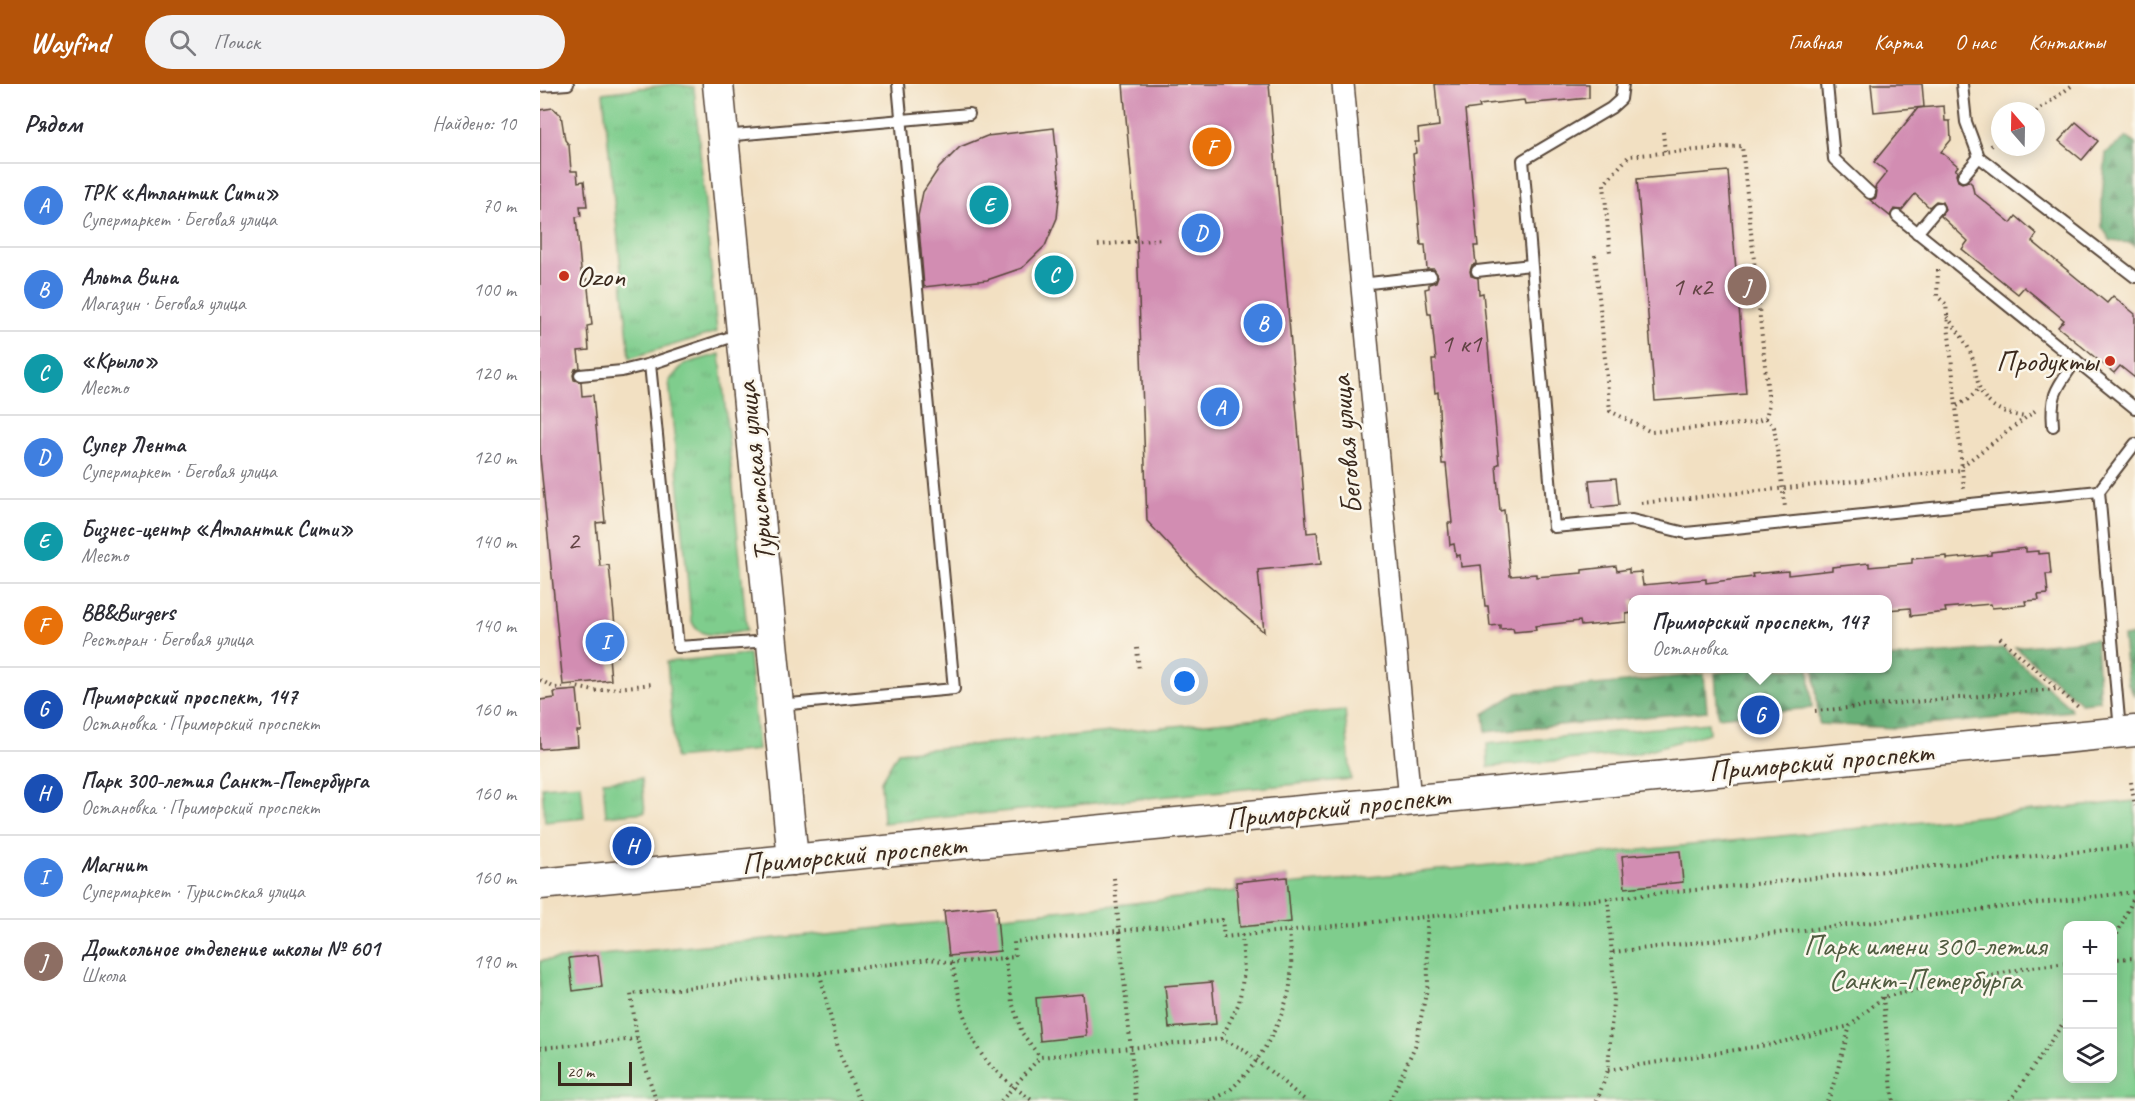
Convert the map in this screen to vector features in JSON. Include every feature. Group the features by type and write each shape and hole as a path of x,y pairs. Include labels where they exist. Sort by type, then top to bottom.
{"street":[{"name":"Туристская улица","path":"717,84 793,860"},
{"name":"Беговая улица","path":"1343,84 1410,800"},
{"name":"Приморский проспект","path":"540,884 2128,731"}],"lane":[{"path":"540,86 568,84"},
{"path":"778,705 954,688 898,84"},
{"path":"1623,84 1621,99 1611,108 1523,160 1554,527 1632,520 1686,533 2099,491"},
{"path":"1827,84 1834,159 1870,193"},
{"path":"1962,84 1966,122 1979,158 2135,277"},
{"path":"723,136 969,114"},
{"path":"1964,176 1979,158"},
{"path":"1917,233 1938,208"},
{"path":"1897,216 2135,408"},
{"path":"1477,271 1531,265"},
{"path":"1361,284 1431,276"},
{"path":"580,375 650,364 742,333"},
{"path":"2053,426 2052,406 2057,388 2076,360"},
{"path":"650,364 678,647 772,641"},
{"path":"2128,731 2099,491 2135,444"}],"path":[{"path":"2045,105 2074,84"},
{"path":"1663,132 1665,153"},
{"path":"1610,253 1604,184 1629,156 1742,146 1769,404 1766,418"},
{"path":"1098,245 1163,239"},
{"path":"1939,250 1937,296 1946,304 1966,504"},
{"path":"1595,255 1610,411 1651,432 1752,423 1766,418"},
{"path":"1947,317 1962,336 1972,357 1980,388 1987,400 2008,414 2025,417"},
{"path":"1956,406 1970,398 1980,388"},
{"path":"1630,504 1962,468 2035,410 2052,406"},
{"path":"1766,418 1774,427 1787,522"},
{"path":"2000,638 2078,707 2088,706"},
{"path":"1137,648 1139,670"},
{"path":"540,680 555,688 563,687"},
{"path":"573,687 594,691 652,684"},
{"path":"1815,711 2057,689"},
{"path":"2131,782 2135,806"},
{"path":"656,1101 637,1039 631,994 930,959 952,963 1016,957 1014,942 1222,920 1224,937 2135,846"},
{"path":"1114,878 1136,1101"},
{"path":"1613,952 2135,893"},
{"path":"2117,934 2135,893"},
{"path":"1597,1101 1608,1070 1614,988 1608,898"},
{"path":"1390,1101 1415,1046 1428,984 1427,918"},
{"path":"1210,1101 1229,1091 1256,1060 1275,1029 1289,990 1291,957 1289,930"},
{"path":"1221,1040 1239,1003 1244,972 1242,935"},
{"path":"1005,958 1012,1002 1022,1033 1040,1057"},
{"path":"2117,959 2135,958"},
{"path":"952,963 961,1005 974,1042 996,1071 1033,1101"},
{"path":"1608,1070 1773,1044 1850,1026 1883,997 1950,982 2063,964"},
{"path":"820,973 839,1052 860,1101"},
{"path":"1883,997 1893,1101"},
{"path":"2010,1101 2063,1022"},
{"path":"1827,1101 1850,1026"},
{"path":"540,1048 637,1039"},
{"path":"1001,1101 1040,1057 1221,1040 1243,1049 1306,1101"},
{"path":"650,1101 654,1094"}],"green space":[{"path":"674,84 694,87 717,332 630,358 603,93"},
{"path":"2127,137 2135,144 2135,246 2131,243 2111,241 2102,227 2106,153"},
{"path":"720,354 747,630 706,634 694,626 691,618 669,381 684,364"},
{"path":"2135,635 2135,698 2128,683 2123,637"},
{"path":"2096,639 2100,701 2081,703 2015,647"},
{"path":"2003,648 2070,707 2071,711 1895,728 1819,724 1814,673 1892,673 1892,658"},
{"path":"749,654 758,750 675,758 667,662"},
{"path":"1715,673 1809,673 1812,708 1777,711 1776,702 1747,704 1748,714 1718,717"},
{"path":"1704,674 1707,711 1486,732 1484,714 1517,693"},
{"path":"1345,710 1351,779 883,823 881,781 898,752"},
{"path":"1708,723 1709,733 1635,754 1488,767 1487,744"},
{"path":"642,778 645,812 606,816 603,781"},
{"path":"581,784 584,818 545,822 542,787"},
{"name":"Парк имени 300-летия Санкт-Петербурга","path":"2135,801 2135,1101 540,1101 540,961 1117,905 1236,891 1236,882 1287,877 1288,885"}],"building":[{"path":"1123,84 1269,84 1307,533 1317,532 1321,564 1258,570 1264,632 1197,575 1147,521 1137,242"},
{"path":"1435,84 1589,84 1589,98 1525,104 1524,100 1479,105 1480,108 1465,110 1478,246 1474,246 1476,264 1472,265 1470,271 1471,276 1478,278 1479,294 1483,293 1499,464 1496,465 1500,511 1504,510 1510,576 1536,574 1536,577 1582,573 1582,570 1616,566 1617,571 1629,569 1629,573 1641,572 1643,585 1706,579 1706,583 1753,577 1752,574 1788,571 1788,575 1869,563 1869,567 1912,563 1912,559 1991,555 1991,552 2026,548 2026,552 2049,553 2051,574 2046,574 2048,594 2038,595 2039,600 2025,601 2026,605 1992,608 1991,604 1945,608 1946,612 1911,616 1910,608 1892,610 1892,595 1628,595 1626,622 1581,626 1580,621 1535,626 1536,630 1514,632 1513,628 1500,629 1500,625 1490,626 1488,606 1485,606 1481,565 1461,567 1460,555 1456,556 1454,544 1450,545 1448,523 1452,523 1446,464 1442,464 1438,392 1435,393 1432,360 1436,360 1431,314 1428,314 1425,289 1429,288 1429,284 1436,282 1438,276 1434,269 1427,269 1425,245 1421,245 1413,154 1416,153 1415,142 1419,142 1418,129 1439,126"},
{"path":"1871,84 1922,84 1924,107 1874,112"},
{"path":"1944,106 1945,121 1950,121 1951,140 1941,152 1958,166 1955,170 1958,181 1962,183 1969,181 1974,193 2011,223 2016,216 2037,234 2032,241 2107,303 2113,296 2135,314 2135,378 2120,366 2114,373 2058,327 2064,320 2024,287 2018,294 1962,249 1968,241 1941,216 1945,209 1942,202 1936,201 1929,207 1915,194 1902,210 1894,209 1890,216 1870,200 1876,198 1875,187 1887,172 1874,162 1918,108"},
{"path":"553,108 561,115 565,140 569,145 571,171 577,171 578,182 584,181 587,206 580,206 581,216 576,217 582,280 587,279 592,325 587,326 589,350 578,351 580,368 575,369 573,375 574,380 581,382 582,396 593,395 605,522 596,523 600,566 609,565 618,656 609,656 611,680 563,685 540,457 540,110"},
{"path":"2076,122 2098,141 2082,160 2059,141"},
{"path":"1054,128 1060,188 1057,218 1045,246 1022,268 987,280 924,287 918,216 923,192 939,168 960,147 987,136"},
{"path":"1728,171 1746,394 1655,401 1637,179"},
{"path":"1616,478 1619,505 1592,508 1589,480"},
{"path":"577,690 581,731 577,731 578,746 540,749 540,700 555,698 554,692"},
{"path":"1680,851 1683,882 1625,888 1622,856"},
{"path":"1287,877 1291,922 1240,927 1236,882"},
{"path":"996,906 1000,951 949,956 944,911"},
{"path":"598,955 602,987 573,991 569,958"},
{"path":"1212,982 1216,1024 1169,1028 1165,986"},
{"path":"1083,994 1087,1036 1040,1041 1036,998"}],"place":[{"name":"BB&Burgers","path":"1212,147"},
{"name":"Бизнес-центр «Атлантик Сити»","path":"989,205"},
{"name":"Супер Лента","path":"1201,233"},
{"name":"«Крыло»","path":"1054,275"},
{"name":"Ozon","path":"564,276"},
{"name":"Дошкольное отделение школы № 601","path":"1747,286"},
{"name":"Альта Вина","path":"1263,323"},
{"name":"Продукты","path":"2110,361"},
{"name":"ТРК «Атлантик Сити»","path":"1220,407"},
{"name":"Магнит","path":"605,642"},
{"name":"Приморский проспект, 147","path":"1760,715"},
{"name":"Парк 300-летия Санкт-Петербурга","path":"632,846"}]}
